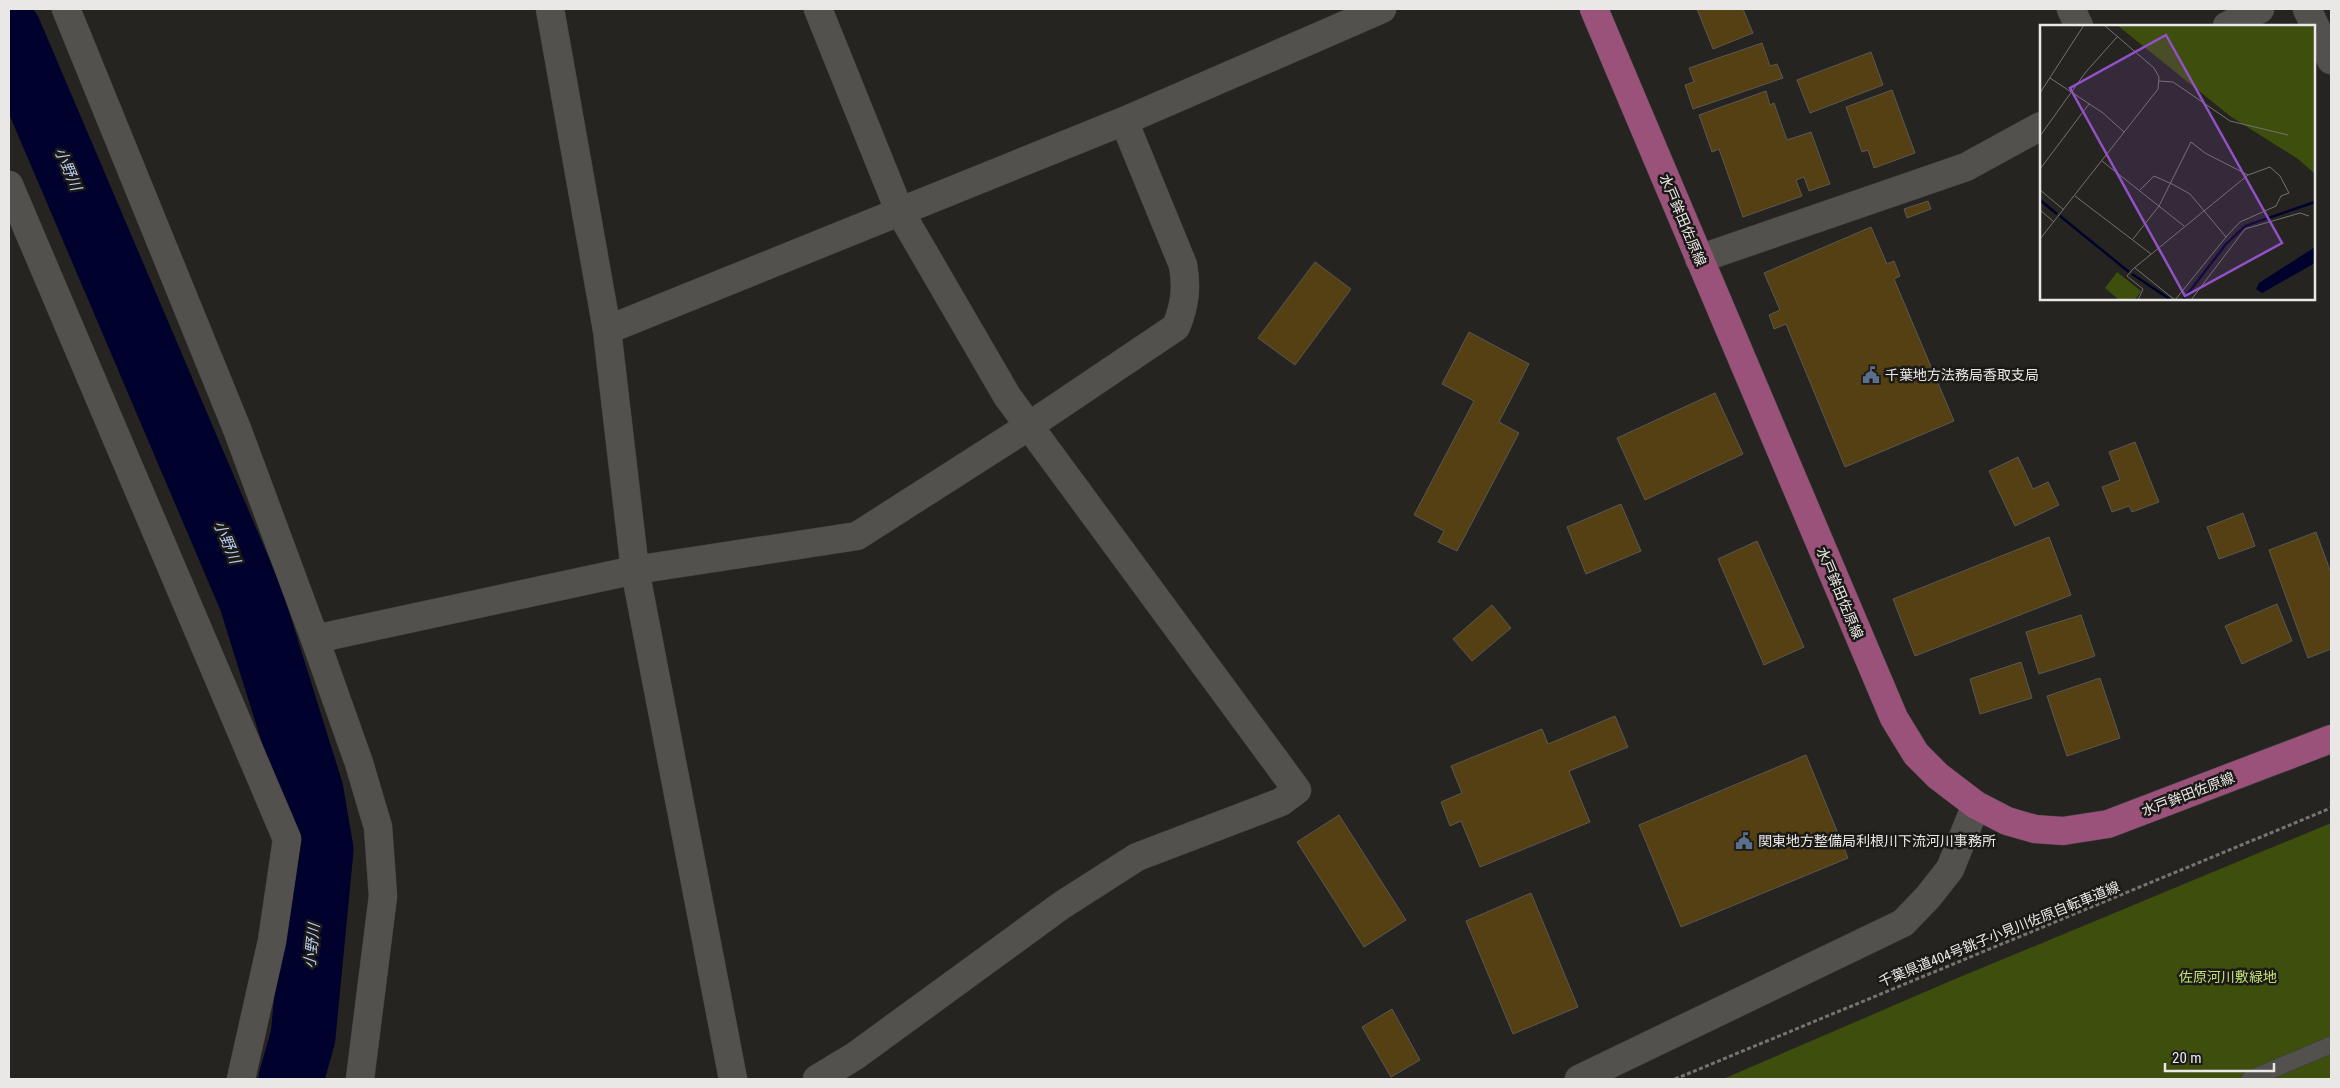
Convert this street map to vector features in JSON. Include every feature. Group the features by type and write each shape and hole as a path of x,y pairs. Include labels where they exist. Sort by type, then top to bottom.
{"main road":[{"name":"水戸鉾田佐原線","path":"1594,9 1894,718 1916,754 1938,776 1976,805 2007,821 2035,829 2063,831 2108,824 2331,739"}],"street":[{"path":"66,9 237,429 359,763 378,827 383,896 360,1079"},
{"path":"550,9 607,330 635,570 733,1079"},
{"path":"817,1079 855,1056 1062,906 1137,858 1281,802 1297,790 1006,396 899,210 818,9"},
{"path":"607,330 899,210 1124,122 1382,9"},
{"path":"2071,9 2079,25"},
{"path":"2229,25 2260,9"},
{"path":"2307,9 2315,25"},
{"path":"2315,26 2331,60"},
{"path":"314,640 635,570 857,536 1029,426 1164,337 1176,327 1184,307 1186,288 1184,265 1124,122"},
{"path":"1699,259 1966,167 2040,127"},
{"path":"9,185 287,838 272,941 241,1079"},
{"path":"1579,1079 1903,923 1928,898 1950,869 1976,805"}],"lane":[{"path":"2250,1079 2331,1045"}],"path":[{"name":"千葉県道404号銚子小見川佐原自転車道線","path":"1675,1079 2331,808"}],"green space":[{"name":"佐原河川敷緑地","path":"2331,823 2331,1079 1723,1079 1948,982"}],"building":[{"path":"1697,9 1743,9 1753,33 1713,49"},
{"path":"1762,43 1770,66 1777,64 1783,78 1693,109 1685,85 1694,82 1689,68"},
{"path":"1871,52 1883,85 1810,113 1797,80"},
{"path":"1892,90 1915,153 1874,168 1868,150 1862,152 1846,107"},
{"path":"1766,91 1770,105 1774,103 1787,140 1811,132 1830,184 1809,191 1804,177 1796,180 1802,196 1743,217 1719,149 1712,152 1699,115"},
{"path":"1928,201 1931,209 1907,218 1904,209"},
{"name":"千葉地方法務局香取支局","path":"1871,227 1887,264 1894,261 1900,276 1894,279 1954,421 1845,467 1786,324 1774,329 1769,315 1780,310 1764,273"},
{"path":"1315,262 1351,289 1295,365 1258,338"},
{"path":"1469,332 1529,364 1499,422 1519,433 1457,551 1438,542 1444,531 1414,515 1474,401 1442,384"},
{"path":"1715,393 1743,454 1645,500 1617,438"},
{"path":"2135,442 2159,502 2132,512 2129,506 2112,512 2102,487 2120,480 2109,452"},
{"path":"2018,457 2033,489 2048,482 2059,505 2015,526 1989,471"},
{"path":"1621,504 1641,551 1586,574 1567,527"},
{"path":"2243,513 2255,546 2219,559 2207,527"},
{"path":"2316,532 2331,573 2331,649 2308,658 2269,550"},
{"path":"2049,537 2071,595 1915,656 1893,599"},
{"path":"1757,541 1804,647 1764,665 1718,559"},
{"path":"2277,604 2292,641 2242,664 2225,626"},
{"path":"1492,605 1511,628 1472,661 1453,639"},
{"path":"2081,615 2095,656 2039,674 2026,632"},
{"path":"2021,662 2032,698 1980,714 1970,679"},
{"path":"2100,678 2120,738 2067,756 2047,696"},
{"path":"1615,716 1628,747 1569,771 1590,822 1480,867 1461,821 1450,826 1441,802 1462,793 1451,766 1542,729 1548,744"},
{"name":"関東地方整備局利根川下流河川事務所","path":"1806,755 1848,858 1681,927 1639,825"},
{"path":"1339,815 1406,920 1364,947 1297,842"},
{"path":"1531,893 1578,1007 1513,1034 1466,921"},
{"path":"1392,1009 1420,1060 1391,1077 1362,1027"}],"waterway":[{"name":"小野川","path":"9,31 251,599 311,791 321,850 303,1037 291,1079"}],"place":[{"name":"千葉地方法務局香取支局","path":"1871,375"},
{"name":"関東地方整備局利根川下流河川事務所","path":"1744,841"}]}
